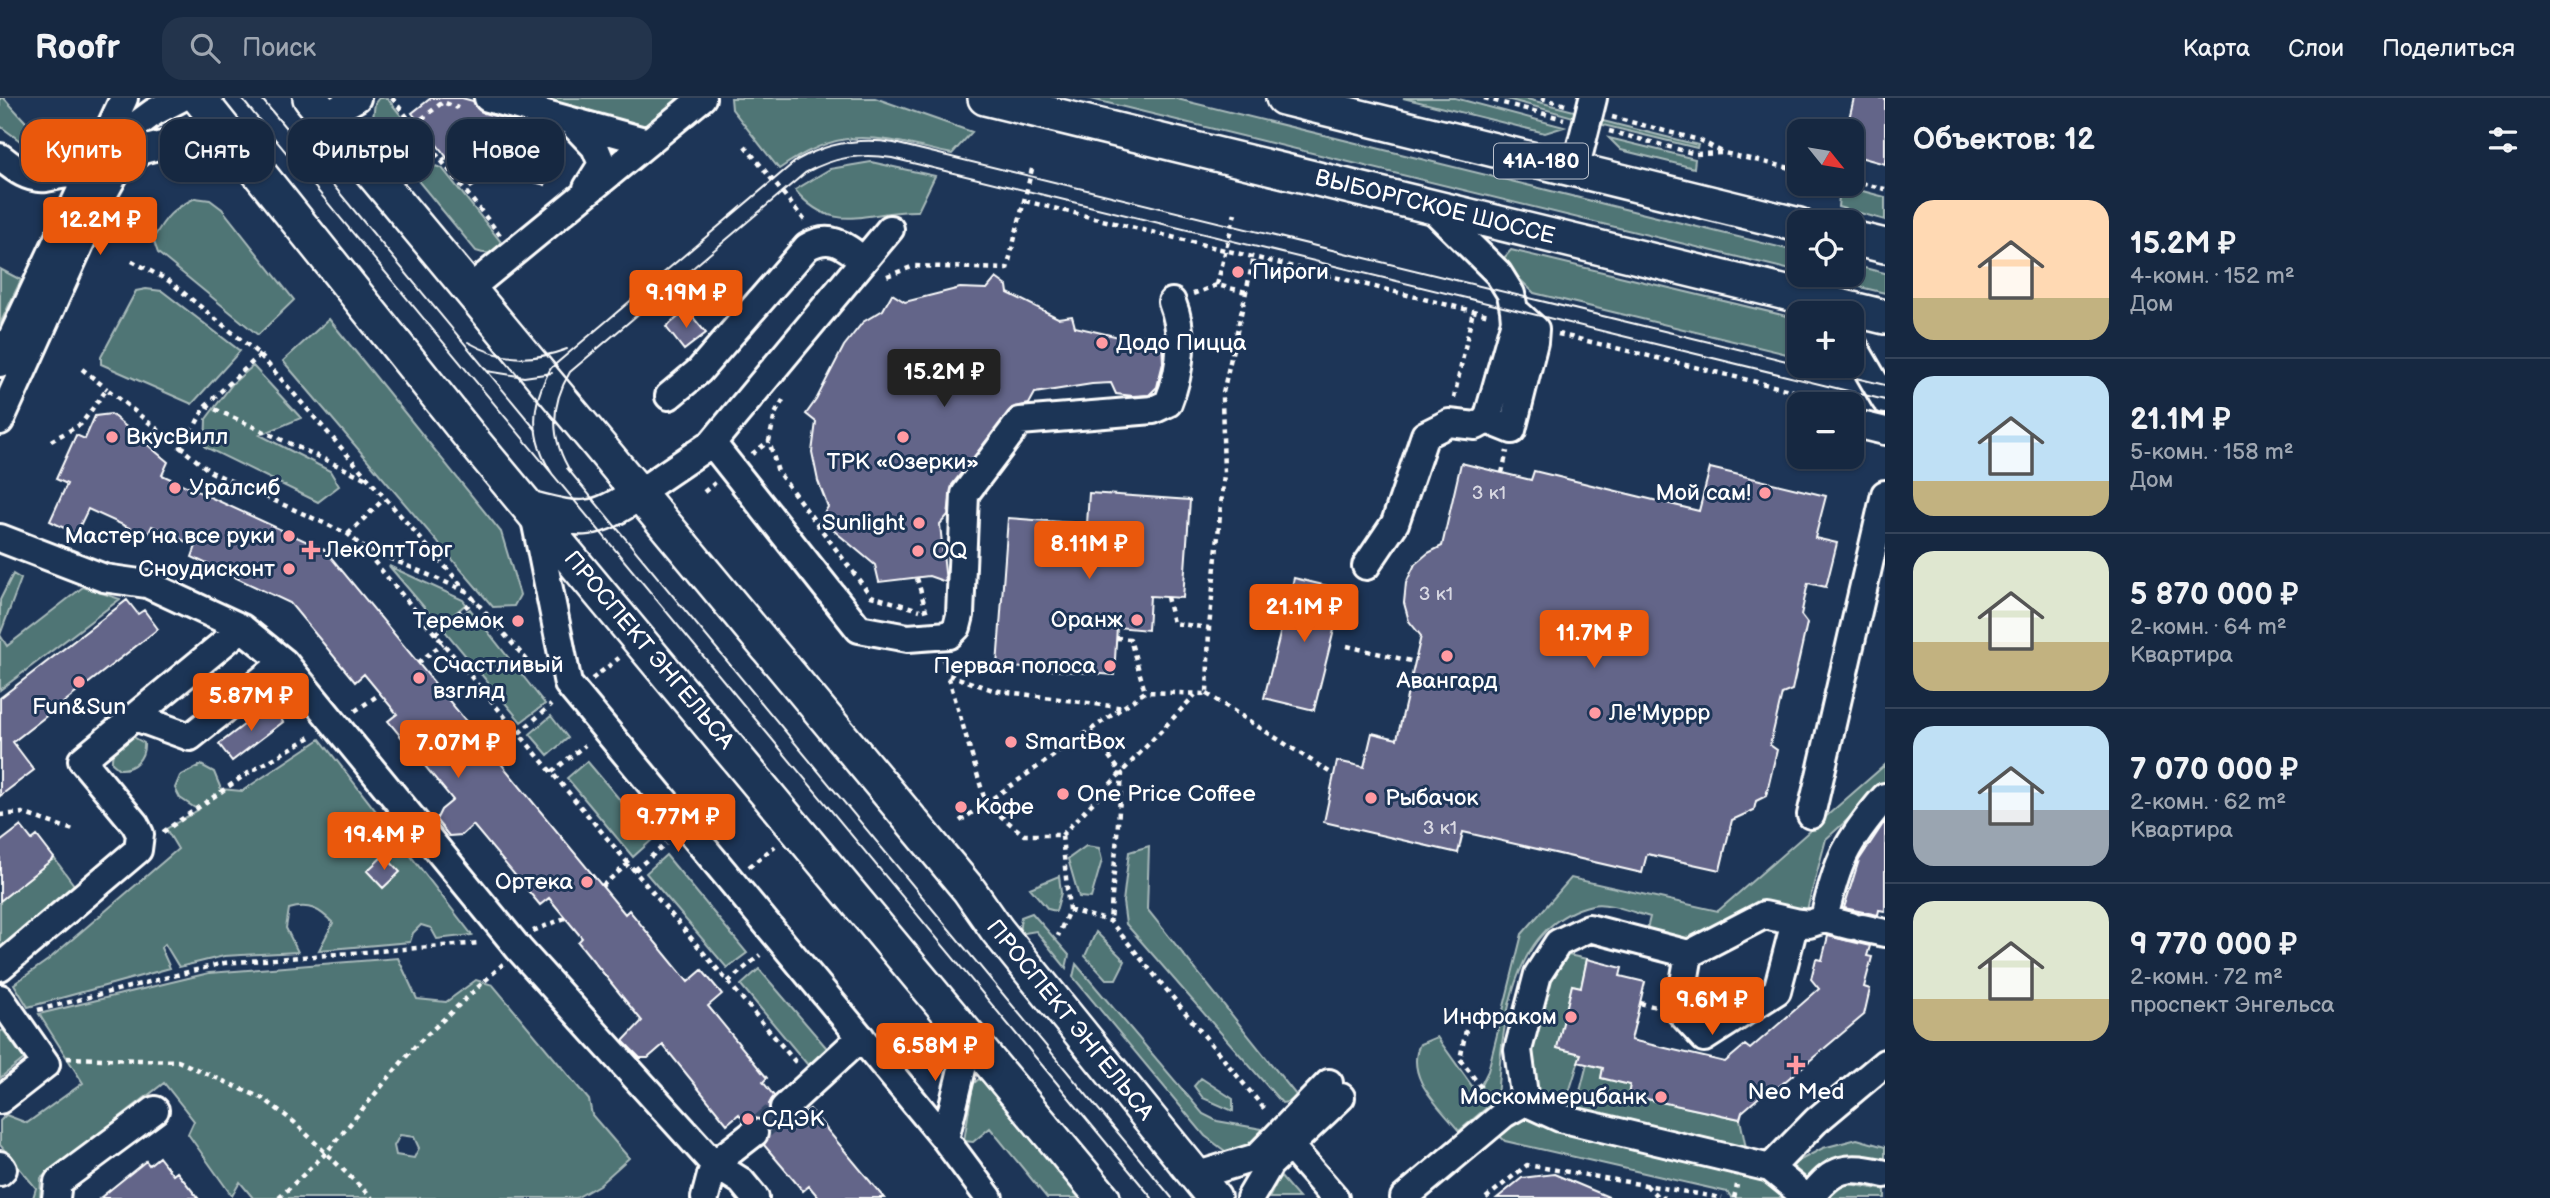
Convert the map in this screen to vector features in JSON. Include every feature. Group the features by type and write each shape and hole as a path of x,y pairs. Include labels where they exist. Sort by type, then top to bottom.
{"main road":[{"name":"ПРОСПЕКТ ЭНГЕЛЬСА","path":"199,98 216,119"},
{"name":"ВЫБОРГСКОЕ ШОССЕ","path":"985,98 1430,206 1803,301"},
{"name":"41А-180","path":"1283,98 1787,222"},
{"name":"ПРОСПЕКТ ЭНГЕЛЬСА","path":"318,107 637,494 969,890 997,930 1205,1187"},
{"name":"ПРОСПЕКТ ЭНГЕЛЬСА","path":"268,182 475,443 533,509 1104,1198"},
{"path":"1864,241 1885,246"},
{"name":"ВЫБОРГСКОЕ ШОССЕ","path":"1864,314 1885,317"},
{"path":"533,509 573,520 590,519 606,514 637,494"}],"street":[{"path":"114,119 124,98"},
{"path":"144,119 181,98"},
{"path":"318,107 357,98"},
{"path":"488,98 573,124 648,142"},
{"path":"468,289 702,98"},
{"path":"1574,170 1591,104"},
{"path":"573,124 595,146 602,164 580,198"},
{"path":"0,421 98,204 118,168 142,150 160,146"},
{"path":"0,157 21,171"},
{"path":"0,363 83,182"},
{"path":"1366,566 1395,523 1425,435 1449,423 1500,425 1521,320 1511,294 1498,273 1430,206"},
{"path":"637,494 712,443 871,271 890,229"},
{"path":"669,396 699,371 807,247 819,240 835,240 871,271"},
{"path":"712,443 859,629 908,638 949,635 957,627 960,615 965,495 1020,421 1153,410 1168,403 1175,386 1181,340 1179,320 1172,302"},
{"path":"1864,364 1885,400"},
{"path":"1864,426 1885,431"},
{"path":"1811,815 1885,494"},
{"path":"533,509 568,684 945,1139 989,1198"},
{"path":"0,538 104,578 147,584 242,628 285,662 516,945 714,1164 741,1181 755,1198"},
{"path":"0,967 138,850 140,834 135,824 82,760 242,628"},
{"path":"135,717 190,737 285,662"},
{"path":"1824,919 1833,876 1853,834 1885,797"},
{"path":"1404,1198 1515,1108 1518,1050 1538,974 1558,943 1589,928 1689,954 1764,915 1810,924 1824,919 1866,929"},
{"path":"1689,954 1679,1011 1704,1038 1777,991 1795,922"},
{"path":"0,998 46,1064 0,1100"},
{"path":"945,1139 970,1036"},
{"path":"784,1108 811,1080 861,1037"},
{"path":"1770,1168 1816,1121 1885,1063"},
{"path":"1205,1187 1288,1136 1335,1090"},
{"path":"1515,1108 1770,1168 1808,1198 1826,1177 1854,1167 1885,1174"},
{"path":"55,1198 58,1182 156,1110"},
{"path":"705,1198 714,1164 754,1133"},
{"path":"1250,1198 1288,1136"},
{"path":"1288,1136 1335,1198"},
{"path":"0,1165 3,1169 0,1172"}],"path":[{"path":"392,98 409,119"},
{"path":"1541,98 1591,104 1699,140 1724,153 1787,167"},
{"path":"422,119 443,102 458,107"},
{"path":"745,146 819,240"},
{"path":"433,149 504,240"},
{"path":"442,161 447,157"},
{"path":"871,271 914,266 1007,269 1033,165"},
{"path":"1864,184 1885,189"},
{"path":"1024,201 1473,311 1521,320 1801,392"},
{"path":"1217,285 1235,214"},
{"path":"1206,694 1209,628 1224,474 1222,397 1254,257"},
{"path":"132,261 169,281 260,355 533,667"},
{"path":"1172,302 1217,285 1246,292"},
{"path":"1449,423 1473,311"},
{"path":"182,450 206,405 260,355"},
{"path":"82,369 211,472 348,534 361,546 811,1080"},
{"path":"51,441 81,424 107,389"},
{"path":"785,397 775,414 769,441 778,472 871,596 926,612"},
{"path":"206,405 369,480"},
{"path":"348,534 384,499"},
{"path":"361,546 470,592"},
{"path":"917,578 926,612 949,675 986,804 1024,835 1062,835 1195,695"},
{"path":"1167,597 1173,623 1209,628"},
{"path":"435,634 475,599"},
{"path":"1116,638 1130,639 1145,692"},
{"path":"418,663 443,643"},
{"path":"1347,646 1415,662"},
{"path":"591,679 622,656"},
{"path":"949,675 993,690 1126,709"},
{"path":"960,821 1126,709 1145,692 1206,694 1334,775"},
{"path":"519,733 551,705"},
{"path":"138,850 245,775 336,724"},
{"path":"1091,732 1122,774 1111,921"},
{"path":"552,772 584,745"},
{"path":"0,815 22,813 73,830"},
{"path":"1058,936 1069,910 1062,835"},
{"path":"747,868 778,843"},
{"path":"635,870 666,844"},
{"path":"602,886 629,863"},
{"path":"1069,910 1111,921 1288,1136"},
{"path":"30,1012 224,963 516,945"},
{"path":"279,1198 325,1154 416,1045 516,945"},
{"path":"728,982 760,955"},
{"path":"1466,1030 1460,1059 1515,1108"},
{"path":"46,1064 65,1058 178,1062 264,1099 295,1122 372,1198"},
{"path":"1486,1198 1527,1165 1722,1198"},
{"path":"1645,1185 1657,1196 1665,1198"}],"green space":[{"path":"0,98 4,98 23,119 21,142 0,126"},
{"path":"379,98 387,98 404,119 373,119 375,103"},
{"path":"524,98 686,98 649,130"},
{"path":"731,98 875,98 972,132 952,154 883,139 843,139 802,154 779,169 732,109"},
{"path":"1087,98 1173,98 1787,249 1787,269"},
{"path":"1403,98 1455,98 1564,127 1545,133"},
{"path":"1503,98 1523,98 1582,113 1577,118"},
{"path":"1603,121 1698,145 1697,148 1603,125"},
{"path":"1609,138 1695,159 1694,168 1621,150"},
{"path":"871,162 935,176 918,211 838,217 809,204 795,190 830,169"},
{"path":"433,166 442,168 447,174 447,182 453,182 504,246 491,253 476,251 419,182 433,182"},
{"path":"1864,191 1885,197 1885,220 1864,214 1864,210 1838,207 1839,196 1864,196"},
{"path":"195,198 210,200 222,209 294,300 258,335 158,253 153,239 162,225 170,214"},
{"path":"1511,250 1787,316 1787,354 1534,293 1505,265 1503,259"},
{"path":"1864,268 1885,273 1885,293 1860,287 1864,287"},
{"path":"0,269 21,280 0,324"},
{"path":"136,291 162,291 240,351 192,404 101,364 101,357"},
{"path":"329,319 501,532 520,595 514,606 493,607 283,361"},
{"path":"253,366 301,418 260,435 330,471 339,486 318,502 205,447 206,419 233,383"},
{"path":"389,566 463,600 466,604 440,626"},
{"path":"13,574 21,579 0,635 0,600"},
{"path":"83,587 120,599 0,690 0,635 7,646"},
{"path":"470,609 545,704 521,722 444,630"},
{"path":"551,716 568,738 548,755 530,734"},
{"path":"130,735 144,743 143,754 134,765 119,769 112,763 114,750"},
{"path":"320,739 472,935 437,939 431,928 421,925 413,933 410,942 319,950 333,923 313,908 296,907 289,909 286,928 298,952 224,956 179,967 165,944 161,948 170,968 28,1007 14,984 48,960 178,849 166,829 198,810 180,798 175,788 180,776 201,765 214,772 221,789 242,791"},
{"path":"587,761 653,839 633,857 567,778"},
{"path":"1885,765 1885,786 1826,839 1805,917 1756,904 1692,944 1646,933 1650,917 1613,906 1592,905 1564,916 1543,934 1527,957 1515,983 1502,1042 1497,1099 1459,1131 1426,1090 1420,1079 1416,1056 1420,1044 1437,1037 1477,1093 1488,1071 1522,934 1571,878 1718,911"},
{"path":"1086,846 1099,848 1102,860 1091,898 1079,897 1068,859"},
{"path":"1149,846 1147,909 1300,1100 1282,1103 1126,924 1123,902 1129,852"},
{"path":"666,855 747,953 727,968 646,873"},
{"path":"54,858 77,889 0,952 0,901"},
{"path":"1059,876 1061,893 1056,911 1048,909 1030,888"},
{"path":"1032,913 1069,955 1066,968 1036,931 1019,934 1021,917"},
{"path":"1096,932 1125,961 1116,979 1106,979 1085,956"},
{"path":"1559,953 1587,959 1581,987 1572,985 1557,1048 1581,1054 1562,1115 1529,1099 1522,1050"},
{"path":"398,958 417,999 446,1002 476,980 493,985 589,1100 592,1115 629,1158 599,1185 576,1198 253,1198 240,1182 232,1196 188,1134 194,1121 164,1083 41,1178 40,1198 33,1198 36,1188 0,1145 0,1121 6,1115 27,1123 83,1083 39,1014 209,973","holes":["400,1135 414,1137 419,1148 414,1158 396,1155 394,1146"]},
{"path":"1076,964 1203,1114 1217,1121 1273,1131 1258,1147 1229,1154 1205,1136 1073,977"},
{"path":"759,969 831,1053 812,1070 741,985"},
{"path":"3,1030 24,1059 0,1078 0,1032"},
{"path":"1587,1064 1603,1068 1601,1078 1630,1085 1629,1095 1740,1119 1747,1153 1574,1115"},
{"path":"1201,1078 1233,1099 1233,1111 1203,1098 1194,1086"},
{"path":"979,1079 1079,1198 1047,1198 990,1128 973,1142 964,1141 973,1084"},
{"path":"1526,1109 1763,1178 1785,1198 1732,1198 1727,1192 1505,1141 1493,1130"},
{"path":"1857,1139 1885,1147 1885,1168 1813,1183 1791,1165 1823,1148"},
{"path":"1280,1176 1299,1198 1269,1198"},
{"path":"1843,1183 1885,1190 1885,1198 1824,1198"}],"building":[{"path":"431,98 462,98 473,101 484,113 506,119 447,119 447,157 433,140 433,119 417,119 412,113"},
{"path":"1854,98 1885,98 1885,164 1864,158 1864,119 1849,119"},
{"path":"466,182 479,182 471,188"},
{"name":"ТРК «Озерки»","path":"996,278 1007,286 1008,293 1058,318 1072,316 1075,327 1128,339 1149,334 1162,341 1163,363 1157,387 1149,395 1133,396 1116,394 1111,383 1092,384 1035,393 1029,404 1012,408 952,485 948,515 940,524 946,582 929,576 879,582 875,565 820,519 828,507 818,481 812,452 816,422 806,414 844,346 863,322 883,310 892,294 905,302 960,288 987,289"},
{"path":"687,310 706,333 684,350 666,327"},
{"path":"111,414 168,462 162,475 325,550 625,914 629,910 688,982 702,970 722,994 708,1006 767,1078 763,1082 774,1096 769,1104 772,1118 788,1123 810,1109 884,1198 819,1198 809,1186 803,1191 764,1145 770,1132 766,1123 753,1117 744,1121 739,1114 727,1124 663,1045 648,1058 640,1058 623,1041 642,1021 578,942 582,938 549,898 540,905 473,825 462,835 449,836 436,820 441,810 453,800 388,721 397,714 364,674 355,682 290,603 192,557 196,546 152,526 147,536 88,509 76,534 50,521 67,484 56,479 76,435 85,439 95,416"},
{"path":"1461,463 1531,480 1534,471 1699,511 1710,468 1826,496 1815,538 1837,543 1826,587 1808,583 1801,615 1807,623 1792,690 1782,694 1770,745 1777,750 1766,796 1756,801 1754,810 1732,820 1720,870 1647,854 1642,873 1463,832 1458,853 1324,822 1337,761 1364,767 1372,733 1397,739 1421,636 1409,621 1404,603 1406,583 1415,564 1442,546"},
{"path":"1089,493 1190,500 1183,598 1150,596 1148,630 1117,627 1114,675 997,666 1008,518 1087,524"},
{"path":"1294,578 1344,590 1314,710 1264,698"},
{"path":"127,600 138,614 144,610 158,629 13,742 34,770 0,796 0,698"},
{"path":"270,705 283,722 232,761 219,744"},
{"path":"1885,821 1885,911 1879,910 1878,915 1844,908 1859,860"},
{"path":"21,826 32,840 37,836 54,858 0,901 0,842"},
{"path":"384,855 400,872 383,888 367,871"},
{"path":"1828,936 1870,946 1867,956 1872,957 1864,987 1870,989 1864,1015 1776,1089 1773,1085 1742,1112 1740,1119 1628,1095 1630,1085 1601,1078 1603,1068 1578,1062 1581,1054 1557,1048 1572,985 1581,987 1587,959 1622,968 1620,976 1645,982 1631,1040 1725,1062 1745,1045 1750,1049 1819,989 1811,979 1816,959 1822,960"},
{"path":"159,1157 173,1175 177,1172 198,1198 100,1198 146,1161 149,1165"},
{"path":"1554,1174 1611,1198 1497,1198 1522,1178"}],"tunnel":[{"path":"754,1133 784,1108"}],"tram line":[{"path":"241,98 1152,1198"},
{"path":"261,98 536,430"},
{"path":"553,475 540,448 535,422 539,395 551,368 797,160 820,149 856,141 894,143 1787,361"},
{"path":"572,474 559,449 555,423 558,398 570,372 805,173 826,163 858,156 892,158 1885,400"},
{"path":"468,342 492,353 529,358 567,349"},
{"path":"487,371 524,377 552,373"},
{"path":"1856,378 1885,385"},
{"path":"567,468 1172,1198"}],"place":[{"name":"Пироги","path":"1238,272"},
{"name":"Додо Пицца","path":"1102,343"},
{"name":"ВкусВилл","path":"112,437"},
{"name":"ТРК «Озерки»","path":"903,437"},
{"name":"Уралсиб","path":"175,488"},
{"name":"Мой сам!","path":"1765,493"},
{"name":"Sunlight","path":"919,523"},
{"name":"Мастер на все руки","path":"289,536"},
{"name":"ЛекОптТорг","path":"311,550"},
{"name":"OQ","path":"918,551"},
{"name":"Сноудисконт","path":"289,569"},
{"name":"Оранж","path":"1137,620"},
{"name":"Теремок","path":"518,621"},
{"name":"Авангард","path":"1447,656"},
{"name":"Первая полоса","path":"1110,666"},
{"name":"Счастливый взгляд","path":"419,678"},
{"name":"Fun&Sun","path":"79,682"},
{"name":"Ле'Муррр","path":"1595,713"},
{"name":"SmartBox","path":"1011,742"},
{"name":"One Price Coffee","path":"1063,794"},
{"name":"Рыбачок","path":"1371,798"},
{"name":"Кофе","path":"961,807"},
{"name":"Ортека","path":"587,882"},
{"name":"Инфраком","path":"1571,1017"},
{"name":"Neo Med","path":"1796,1065"},
{"name":"Москоммерцбанк","path":"1661,1097"},
{"name":"СДЭК","path":"748,1119"}]}
